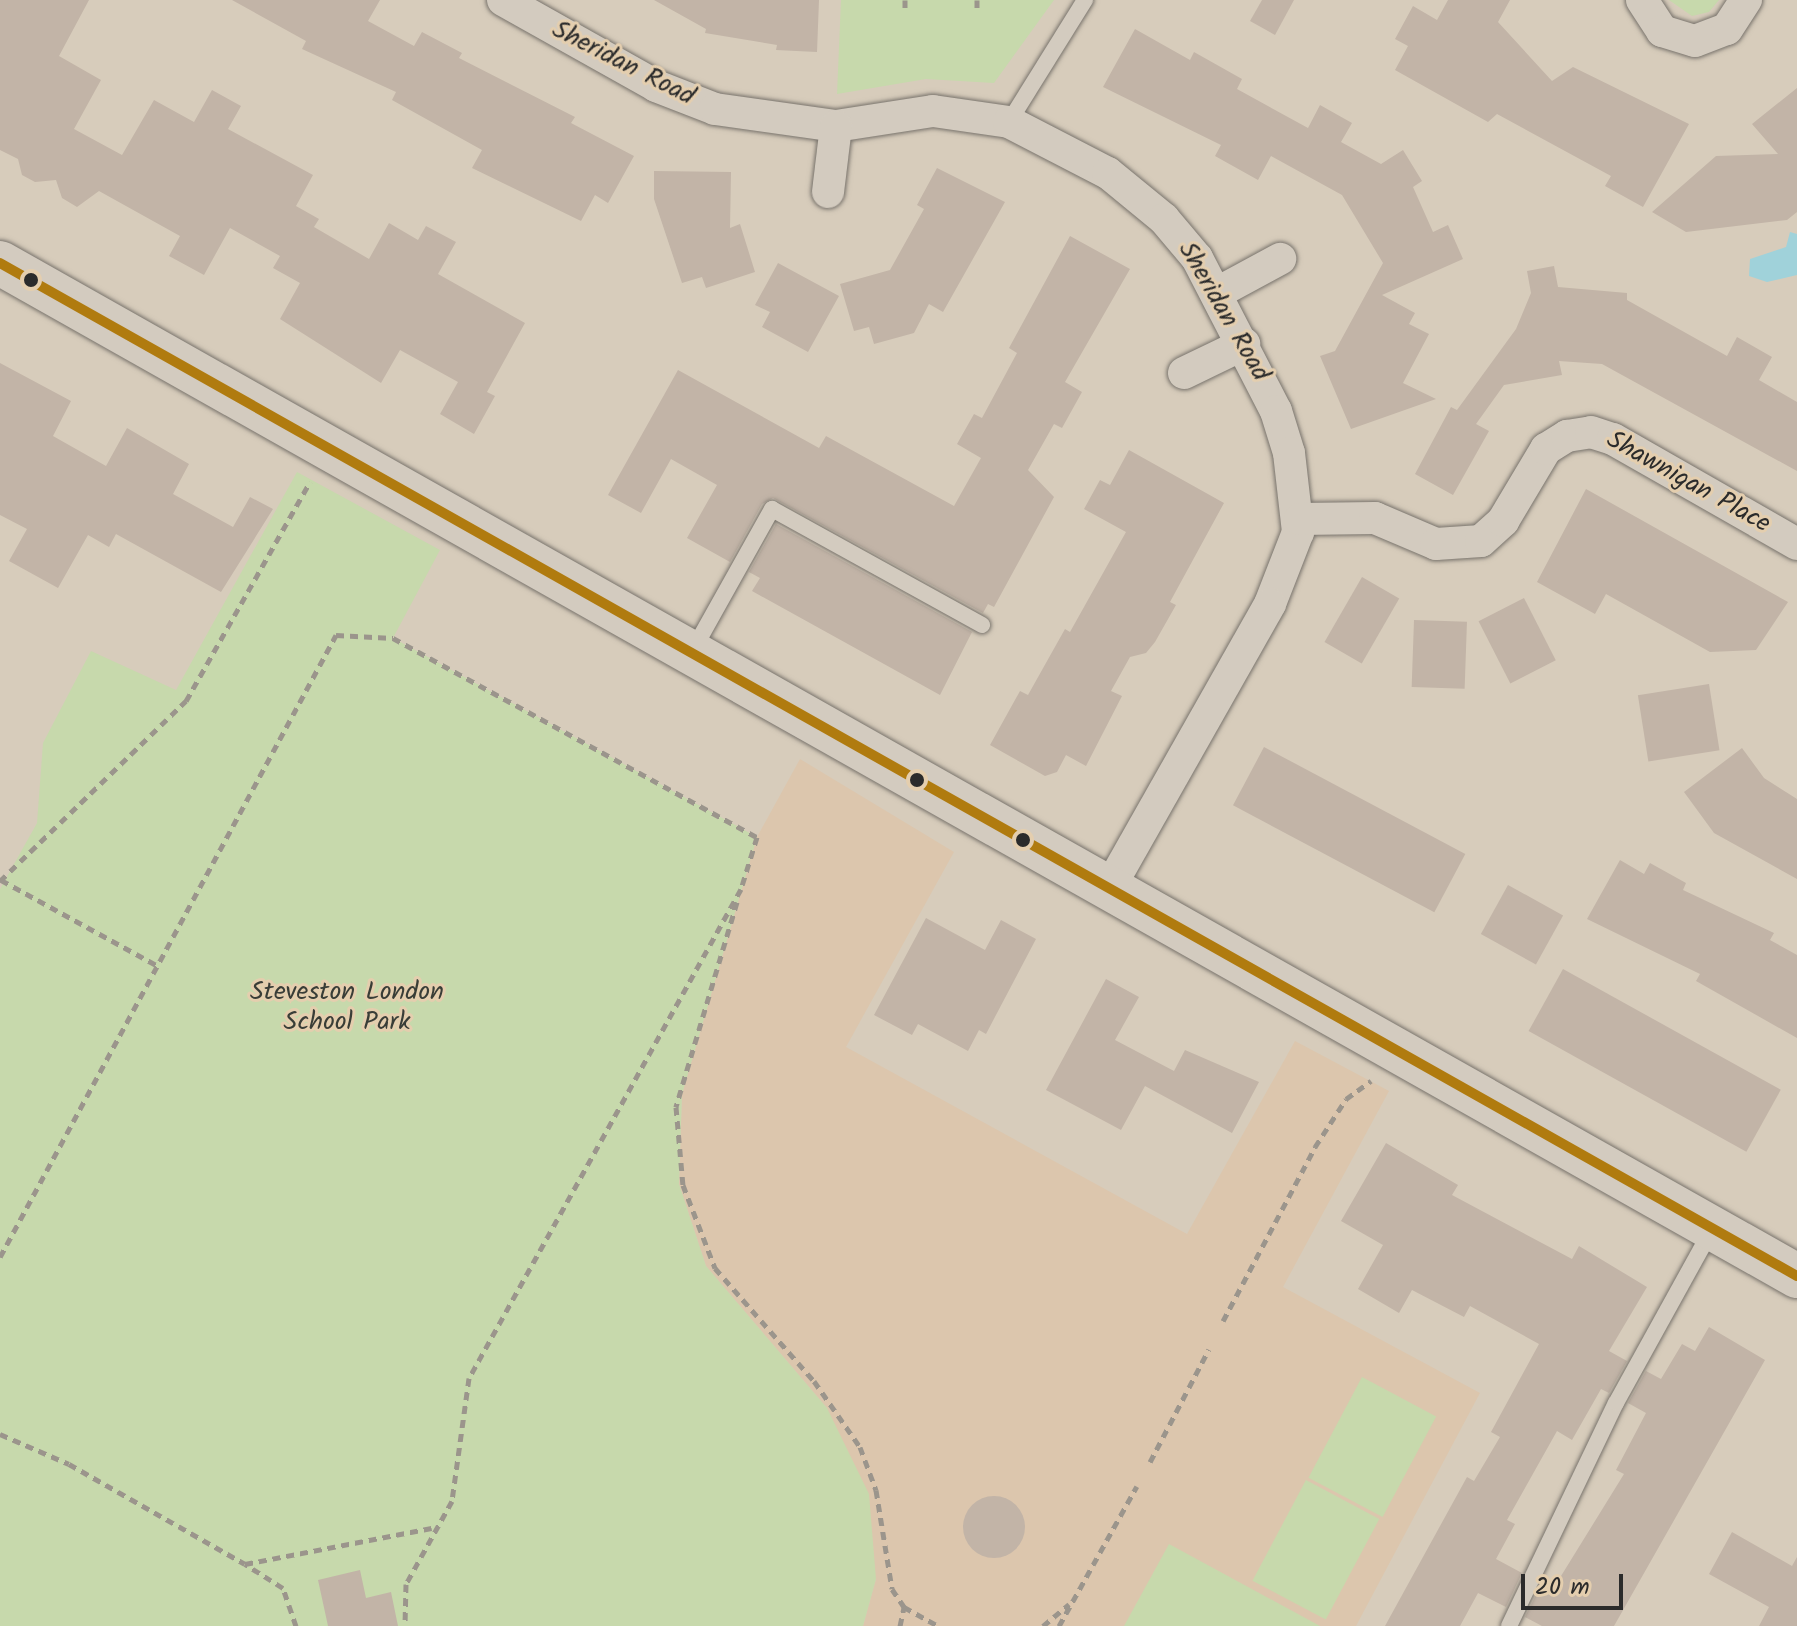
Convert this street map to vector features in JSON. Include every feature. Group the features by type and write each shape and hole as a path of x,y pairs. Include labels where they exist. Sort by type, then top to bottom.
{"street":[{"name":"Sheridan Road","path":"503,0 694,103 736,114 836,126 933,111 1009,122 1069,148 1146,202 1182,238 1217,293 1244,344 1284,431 1300,519 1295,549 1270,604 1109,888"},
{"path":"1642,0 1662,31 1695,41 1727,29 1746,0"},
{"path":"828,192 836,126"},
{"path":"1217,293 1280,259"},
{"path":"0,263 1797,1276"},
{"path":"1184,373 1244,344"},
{"name":"Shawnigan Place","path":"1300,519 1375,518 1436,544 1481,541 1503,521 1546,449 1567,436 1591,432 1613,439 1797,544"}],"lane":[{"path":"1009,122 1085,0"},
{"path":"691,653 772,509 982,625"},
{"path":"1509,1626 1616,1403 1712,1228"}],"path":[{"path":"905,0 905,11"},
{"path":"977,0 977,12"},
{"path":"158,966 0,880 186,701 310,482"},
{"path":"0,1257 336,635 393,638 757,837 678,1097 675,1144 683,1185 715,1268 814,1381 860,1447 876,1490 886,1571 904,1607 938,1626"},
{"path":"405,1626 406,1584 433,1528 452,1501 469,1378 741,889"},
{"path":"1223,1321 1315,1147 1346,1099 1372,1081"},
{"path":"1150,1462 1209,1349"},
{"path":"0,1434 69,1464 283,1588 296,1626"},
{"path":"1059,1626 1137,1486"},
{"path":"245,1564 433,1528"},
{"path":"1043,1626 1075,1597"},
{"path":"900,1626 904,1607"}],"shaded area":[{"path":"800,759 954,852 846,1047 1187,1234 1295,1041 1389,1091 1283,1287 1480,1393 1356,1626 863,1626 876,1579 827,1408 706,1266 679,1184 682,1094 757,837"}],"green space":[{"path":"841,0 1054,0 994,83 926,79 837,94"},
{"path":"1669,0 1719,0 1709,12 1692,16"},
{"name":"Steveston London School Park","path":"297,472 440,550 393,638 757,837 682,1094 679,1184 706,1266 827,1408 869,1494 876,1579 863,1626 0,1626 0,889 37,823 43,743 91,651 176,690"},
{"path":"1362,1377 1436,1416 1383,1517 1308,1478"},
{"path":"1306,1480 1379,1519 1326,1620 1252,1581"},
{"path":"1169,1544 1320,1626 1124,1626"}],"water":[{"path":"1790,232 1797,234 1797,275 1767,282 1749,276 1750,259 1786,247"}],"building":[{"path":"0,0 89,0 59,56 101,80 74,129 122,155 154,100 194,122 212,90 241,106 228,129 313,175 296,206 319,219 314,227 369,259 389,223 418,240 426,226 456,242 438,274 525,323 487,392 495,396 474,434 440,414 458,382 400,350 381,383 280,319 300,283 273,268 280,256 230,228 204,275 169,256 180,236 99,191 77,207 62,198 56,180 35,182 22,175 18,159 0,150"},
{"path":"232,0 380,0 368,21 414,46 422,32 462,53 459,58 575,117 571,123 634,156 608,203 595,195 581,221 472,168 482,150 392,100 396,92 302,49 306,41"},
{"path":"654,0 819,0 817,52 776,50 777,45 705,33 706,29"},
{"path":"1262,0 1294,0 1275,35 1250,21"},
{"path":"1448,0 1510,0 1498,22 1552,81 1573,67 1689,124 1643,207 1605,186 1611,176 1497,114 1488,122 1395,70 1408,46 1395,39 1413,6 1437,20"},
{"path":"1135,29 1190,60 1194,52 1242,79 1237,89 1308,128 1320,105 1352,123 1341,142 1381,164 1403,150 1422,181 1413,187 1433,232 1448,225 1463,259 1382,295 1415,313 1409,324 1429,334 1403,383 1436,399 1351,429 1320,356 1335,351 1383,263 1342,195 1271,156 1258,180 1215,156 1221,145 1103,87"},
{"path":"1797,88 1797,212 1787,220 1686,232 1652,212 1716,156 1778,154 1752,124"},
{"path":"937,168 1005,202 943,312 929,304 914,333 874,344 869,327 854,331 840,284 890,270 924,209 917,205"},
{"path":"654,171 731,172 730,228 740,224 755,272 706,288 702,277 682,283 654,199"},
{"path":"1070,236 1130,269 1065,382 1082,392 1062,428 1054,424 1028,470 1054,497 994,607 988,604 983,613 773,498 762,504 730,562 687,538 717,485 671,459 641,513 608,495 678,370 819,448 826,436 954,506 981,458 957,444 974,414 982,418 1017,353 1009,348"},
{"path":"778,263 839,296 808,352 762,327 770,312 755,305"},
{"path":"1554,266 1558,287 1627,293 1627,300 1727,356 1737,337 1772,357 1759,380 1797,402 1797,471 1602,364 1559,361 1562,375 1504,385 1476,424 1489,431 1453,495 1415,474 1451,407 1457,410 1516,329 1531,293 1527,271"},
{"path":"0,363 71,401 53,436 106,466 127,428 189,464 173,494 233,527 250,497 273,509 221,592 116,534 109,547 88,535 58,588 9,561 27,529 0,515"},
{"path":"1129,450 1224,503 1170,602 1176,605 1155,642 1146,653 1130,657 1111,691 1122,696 1086,766 1066,755 1057,772 1045,776 990,745 1020,691 1028,695 1065,629 1070,632 1126,532 1084,509 1100,480 1110,485"},
{"path":"1586,489 1788,602 1756,650 1710,652 1606,594 1595,614 1537,582"},
{"path":"776,524 972,632 940,695 752,591 760,578 749,572"},
{"path":"1362,577 1399,598 1362,663 1324,642"},
{"path":"1524,598 1556,660 1510,684 1479,621"},
{"path":"1414,620 1467,622 1465,689 1412,687"},
{"path":"1709,684 1719,750 1648,761 1638,695"},
{"path":"1264,747 1465,854 1434,912 1233,805"},
{"path":"1742,748 1764,778 1797,799 1797,879 1714,833 1684,792"},
{"path":"1620,860 1644,874 1650,863 1686,883 1683,890 1774,933 1770,940 1797,955 1797,1038 1696,981 1700,974 1587,919"},
{"path":"1508,885 1563,916 1536,965 1481,934"},
{"path":"926,918 985,950 1001,920 1036,939 986,1034 979,1030 968,1051 918,1024 912,1035 874,1015"},
{"path":"1563,969 1781,1090 1746,1152 1529,1031"},
{"path":"1106,979 1139,997 1115,1040 1174,1071 1185,1050 1259,1082 1232,1133 1145,1086 1121,1130 1046,1090"},
{"path":"1386,1143 1458,1185 1452,1195 1572,1259 1579,1246 1647,1287 1609,1351 1627,1361 1609,1393 1601,1389 1572,1440 1557,1431 1507,1520 1515,1524 1496,1559 1522,1573 1506,1607 1478,1593 1460,1626 1385,1626 1467,1477 1474,1481 1500,1437 1491,1432 1539,1344 1470,1306 1464,1317 1412,1290 1399,1313 1358,1289 1383,1245 1341,1221"},
{"path":"1709,1327 1765,1360 1614,1626 1542,1626 1525,1617 1542,1583 1553,1589 1624,1474 1616,1470 1646,1413 1628,1403 1646,1371 1661,1379 1682,1344 1695,1351"},
{"path":"988,1496 1000,1496 1016,1505 1023,1515 1023,1539 1016,1549 1000,1558 988,1558 968,1544 963,1533 963,1521 977,1501"},
{"path":"1732,1532 1792,1566 1797,1557 1797,1626 1759,1626 1769,1607 1709,1574"},
{"path":"360,1570 366,1598 391,1592 398,1626 328,1626 318,1580"}],"transit line":[{"path":"0,263 1797,1276"}]}
